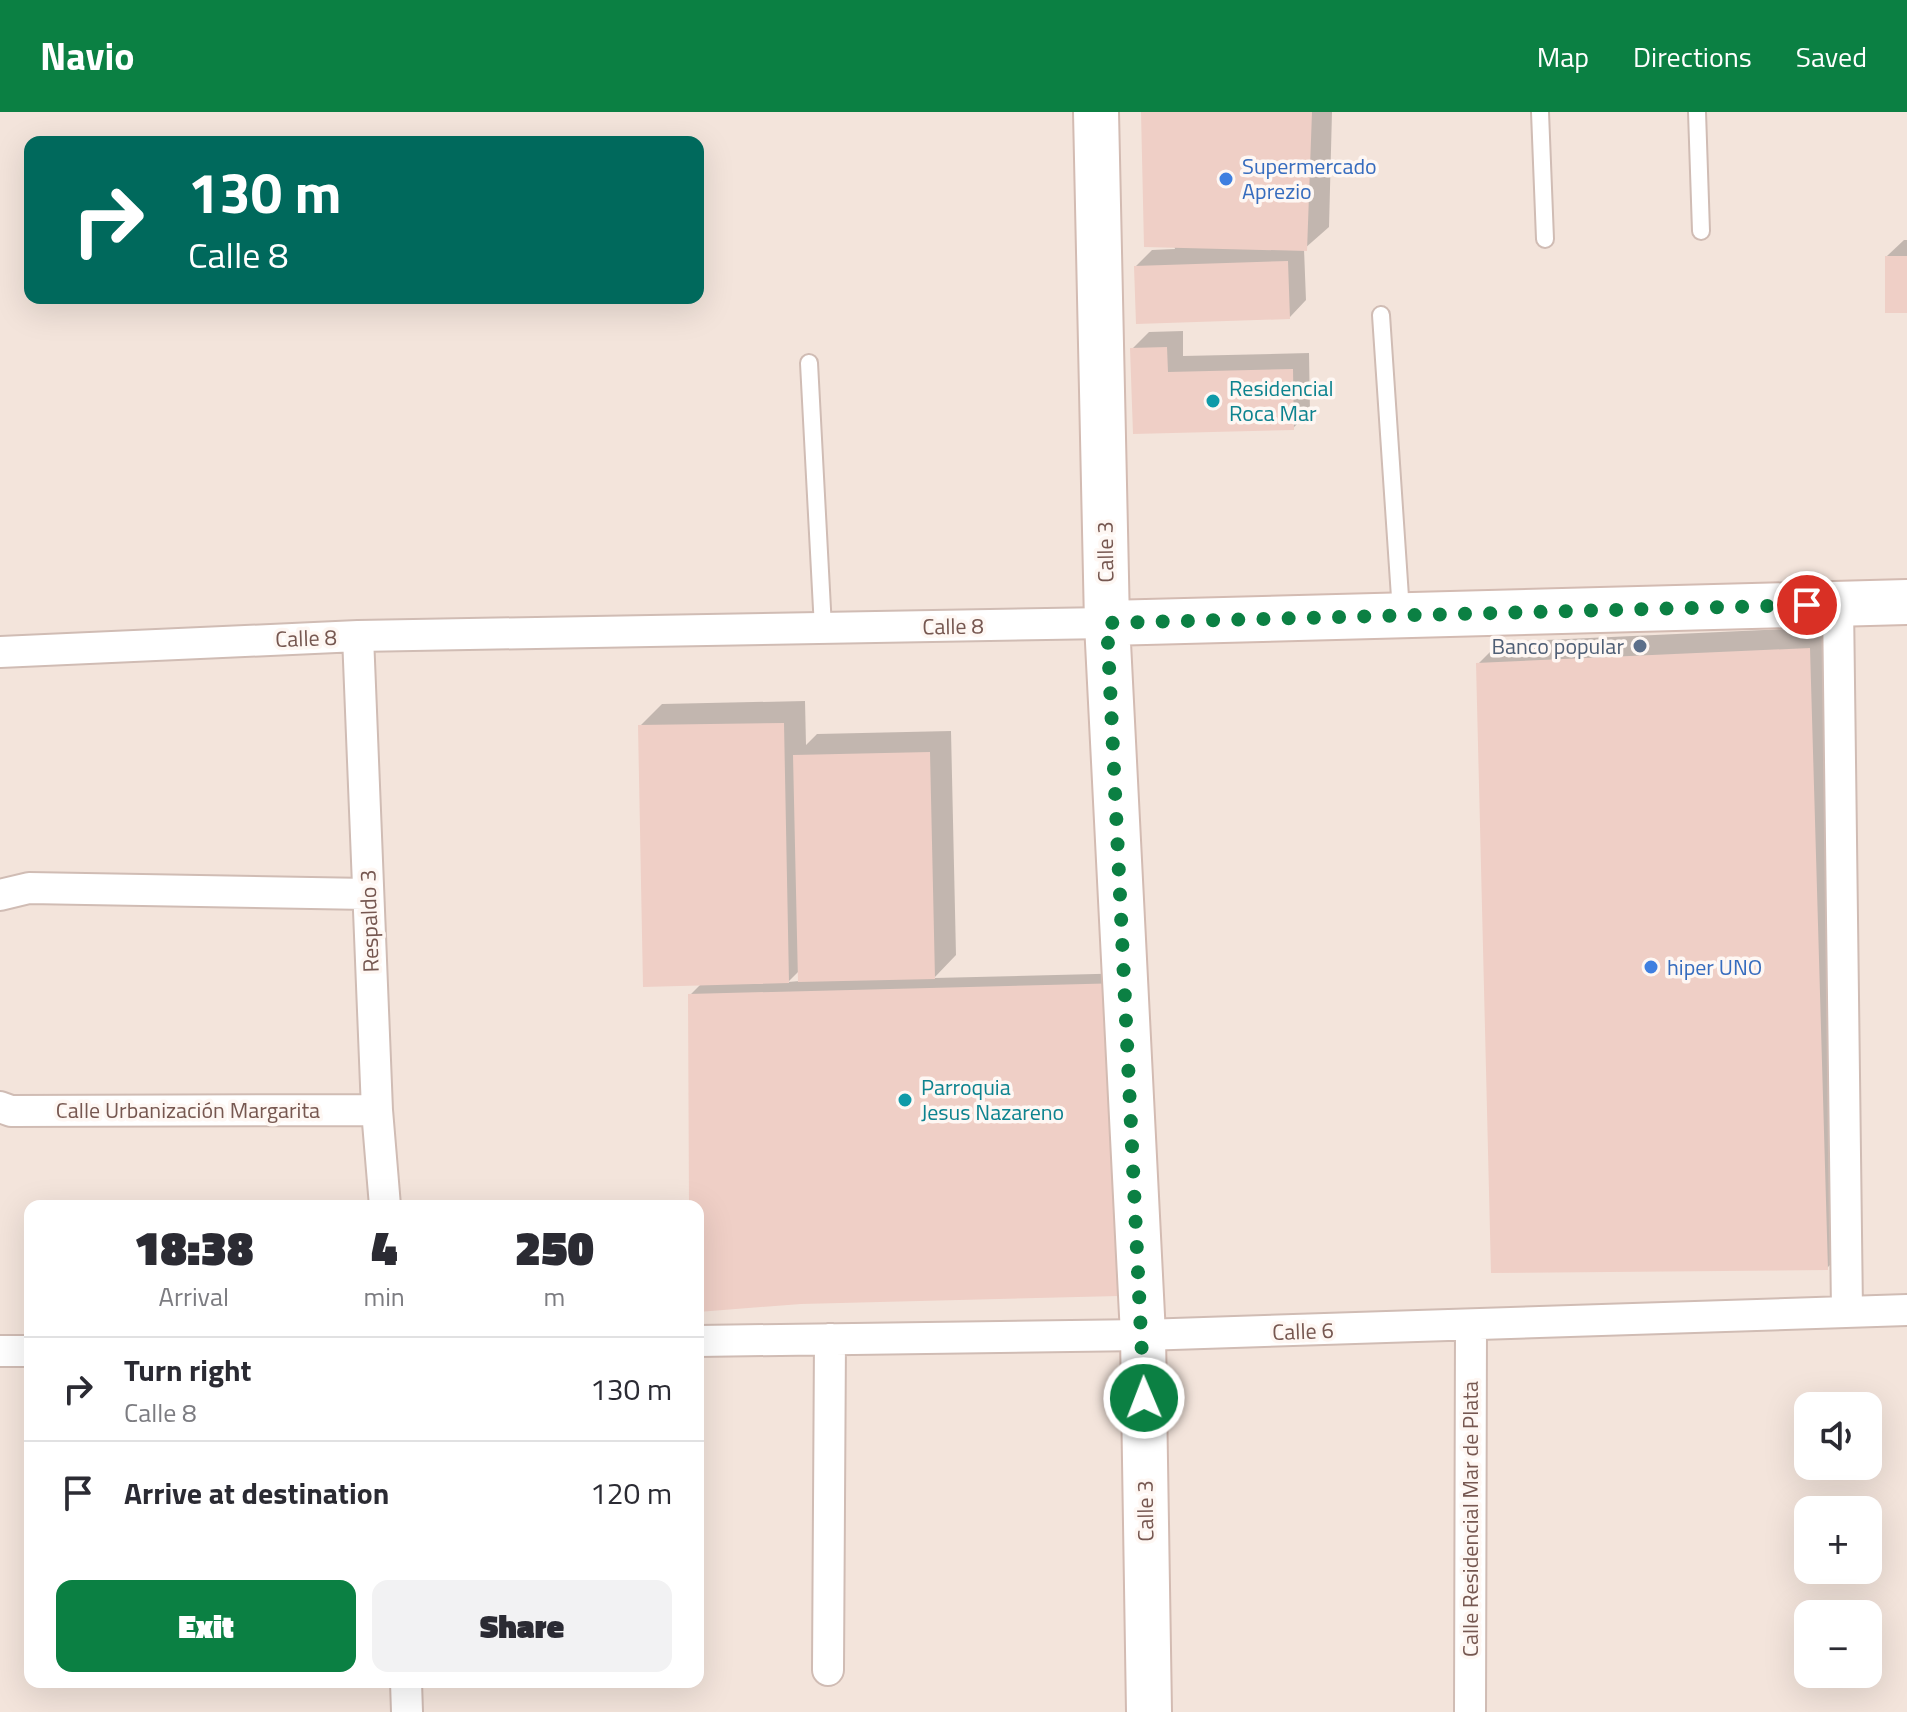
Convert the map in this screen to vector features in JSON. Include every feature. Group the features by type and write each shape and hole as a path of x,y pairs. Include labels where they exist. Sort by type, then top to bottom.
{"street":[{"name":"Calle 3","path":"1096,112 1107,623 1143,1335 1149,1712"},
{"name":"Calle 8","path":"0,652 358,636 1107,623 1907,602"},
{"path":"1838,604 1847,1311"},
{"name":"Respaldo 3","path":"358,636 377,1110 384,1200"},
{"path":"0,895 29,888 368,894"},
{"name":"Calle Urbanización Margarita","path":"0,1107 11,1111 377,1110"},
{"name":"Calle 6","path":"704,1341 1143,1335 1907,1310"},
{"name":"Calle Residencial Mar de Plata","path":"1470,1712 1471,1325"},
{"path":"828,1670 830,1339"},
{"path":"0,1351 24,1351"},
{"path":"406,1688 407,1712"}],"lane":[{"path":"1540,112 1545,239"},
{"path":"1697,112 1701,231"},
{"path":"1381,315 1402,615"},
{"path":"809,363 823,628"}],"shaded area":[{"path":"0,112 1907,112 1907,1712 0,1712"}],"building":[{"name":"Supermercado Aprezio","path":"1141,112 1312,112 1307,251 1144,247"},
{"path":"1885,256 1907,256 1907,313 1885,313"},
{"path":"1288,261 1290,319 1136,324 1134,266"},
{"name":"Residencial Roca Mar","path":"1167,347 1168,372 1293,369 1294,430 1133,434 1130,348"},
{"name":"hiper UNO","path":"1810,648 1828,1270 1491,1273 1476,663"},
{"path":"784,723 789,983 643,987 638,725"},
{"path":"930,752 935,979 798,982 793,755"},
{"name":"Parroquia Jesus Nazareno","path":"1125,983 1119,1296 801,1304 704,1312 704,1200 689,1200 688,994"}],"place":[{"name":"Supermercado Aprezio","path":"1226,179"},
{"name":"Residencial Roca Mar","path":"1213,401"},
{"name":"Banco popular","path":"1640,646"},
{"name":"hiper UNO","path":"1651,967"},
{"name":"Parroquia Jesus Nazareno","path":"905,1100"}],"route":[{"path":"1144,1398 1107,623 1807,605"}]}
